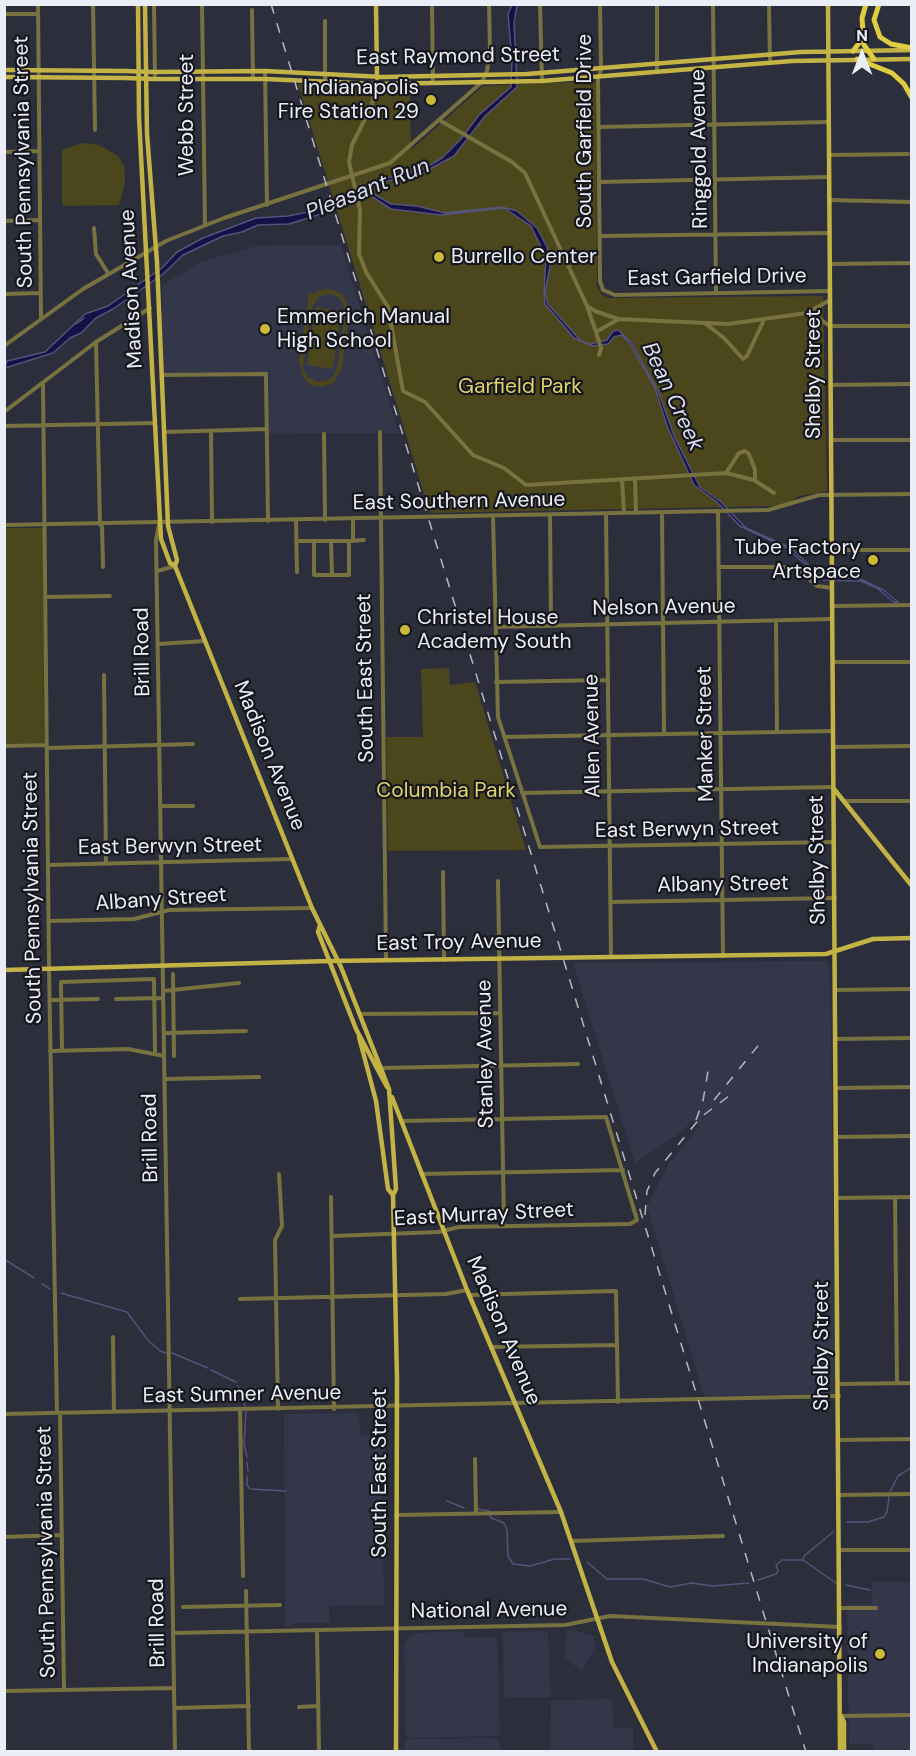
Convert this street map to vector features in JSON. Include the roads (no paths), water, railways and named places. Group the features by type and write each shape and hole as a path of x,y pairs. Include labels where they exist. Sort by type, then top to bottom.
{"highway":[{"path":"866,4 862,15 862,34 866,51 874,59"},
{"path":"879,4 874,20 880,37 890,44 912,49"},
{"path":"853,51 859,46 862,34"},
{"path":"857,59 892,73 904,84 912,98"}],"main road":[{"name":"Madison Avenue","path":"138,4 139,117 148,251 160,524 165,552 170,563 175,566 312,908 320,925 325,929 386,1077"},
{"name":"Madison Avenue","path":"145,4 147,134 157,262 168,523 177,560 175,566"},
{"path":"376,4 377,84"},
{"name":"Shelby Street","path":"828,4 842,1752"},
{"name":"East Raymond Street","path":"4,70 265,71 377,76 502,75 601,70 770,54 912,49"},
{"name":"East Raymond Street","path":"4,77 265,79 377,84 501,82 599,77 770,62 912,59"},
{"path":"834,789 912,886"},
{"name":"Madison Avenue","path":"320,925 318,932 356,1029 389,1089 420,1174 561,1512 615,1671 657,1752"},
{"name":"East Troy Avenue","path":"4,970 330,961 836,953 873,939 912,938"},
{"name":"South East Street","path":"356,1029 376,1101 388,1189 393,1195"},
{"name":"South East Street","path":"386,1077 389,1089 396,1189 393,1195 397,1407 396,1752"}],"street":[{"name":"South Pennsylvania Street","path":"38,4 41,319"},
{"path":"93,4 95,130"},
{"path":"154,4 154,79"},
{"name":"Webb Street","path":"202,4 205,225"},
{"path":"432,4 433,83"},
{"path":"4,346 108,273 155,247 205,225 352,178 390,163 482,82 486,75 490,46 489,4"},
{"path":"540,4 542,81"},
{"name":"South Garfield Drive","path":"600,4 600,281 605,292"},
{"path":"657,4 657,72"},
{"name":"Ringgold Avenue","path":"713,4 716,292"},
{"path":"769,4 770,62"},
{"path":"252,10 253,79"},
{"path":"4,14 38,14"},
{"path":"325,21 325,81"},
{"path":"265,71 267,205"},
{"path":"377,84 371,107 350,151 352,178 360,207 359,254 366,272 388,307 403,391 425,402 473,455 504,468 526,485 726,473 755,480 774,493"},
{"path":"439,120 512,162 528,177 587,306 601,348 599,355"},
{"path":"599,127 829,122"},
{"path":"4,152 39,151"},
{"path":"829,155 908,154"},
{"path":"599,182 829,177"},
{"path":"829,200 912,202"},
{"path":"4,221 40,220"},
{"path":"94,228 96,253 108,273"},
{"path":"600,236 829,232"},
{"path":"830,264 912,263"},
{"name":"East Garfield Drive","path":"605,292 615,295 830,291"},
{"path":"4,294 40,293"},
{"path":"587,306 618,319 706,324 763,321 809,312 830,300"},
{"path":"4,412 96,342 150,308"},
{"path":"809,312 830,326 912,326"},
{"path":"597,334 618,319"},
{"path":"706,324 724,338 743,359 747,356 763,321"},
{"path":"96,342 103,567"},
{"path":"162,375 266,374 268,521"},
{"name":"South Pennsylvania Street","path":"43,383 49,968 64,1690"},
{"path":"830,385 912,384"},
{"path":"4,426 155,423"},
{"path":"164,432 267,429"},
{"path":"211,430 212,522"},
{"name":"South East Street","path":"380,432 386,960"},
{"path":"324,434 325,520"},
{"path":"831,440 912,440"},
{"path":"726,473 739,453 745,451 749,454 755,471 755,480"},
{"path":"622,479 624,513"},
{"path":"635,479 636,513"},
{"name":"East Southern Avenue","path":"4,525 160,524 733,511 773,509 805,498 831,495 912,494"},
{"name":"Manker Street","path":"720,511 723,956"},
{"path":"662,513 664,734"},
{"name":"Allen Avenue","path":"606,514 611,958"},
{"path":"550,515 550,626"},
{"path":"493,516 498,717 522,793 830,786 834,789"},
{"path":"314,541 314,575 349,575 353,519"},
{"path":"296,520 297,572"},
{"name":"Brill Road","path":"160,524 156,540 175,1752"},
{"path":"296,541 364,540"},
{"path":"331,541 332,575"},
{"path":"831,550 912,550"},
{"path":"157,571 175,566"},
{"path":"719,567 791,567 801,572 817,586 832,587"},
{"path":"45,597 110,596"},
{"path":"832,606 912,605"},
{"name":"Nelson Avenue","path":"496,627 832,619"},
{"path":"776,621 777,732"},
{"path":"158,644 205,641"},
{"path":"833,662 912,662"},
{"path":"104,675 106,864"},
{"path":"496,682 608,680"},
{"path":"504,737 833,731"},
{"path":"4,746 105,748 193,744"},
{"path":"834,747 912,746"},
{"name":"East Berwyn Street","path":"522,793 540,847 835,842"},
{"path":"844,801 912,801"},
{"path":"160,806 193,806"},
{"name":"East Berwyn Street","path":"48,865 292,859"},
{"path":"443,872 444,960"},
{"name":"Stanley Avenue","path":"498,881 504,1226"},
{"name":"Albany Street","path":"610,902 835,898"},
{"name":"Albany Street","path":"49,921 134,919 161,912 312,908"},
{"path":"173,974 174,1056"},
{"path":"62,1050 61,982 154,979 155,1054"},
{"path":"163,991 239,983"},
{"path":"836,990 912,989"},
{"path":"116,999 163,998"},
{"path":"50,1000 98,999"},
{"path":"360,1014 500,1013"},
{"path":"164,1033 246,1031"},
{"path":"836,1039 912,1038"},
{"path":"51,1051 128,1049 164,1056"},
{"path":"382,1068 578,1064"},
{"path":"165,1079 259,1077"},
{"path":"837,1088 912,1087"},
{"path":"400,1122 606,1117 623,1170 420,1174"},
{"path":"837,1137 912,1136"},
{"name":"East Murray Street","path":"332,1236 444,1231 459,1227 630,1224 636,1221 637,1214 623,1170"},
{"path":"278,1409 275,1240 282,1226 279,1174"},
{"path":"331,1197 334,1409"},
{"path":"895,1197 897,1383"},
{"path":"838,1198 912,1197"},
{"path":"240,1299 468,1292 616,1291 618,1402"},
{"path":"112,1337 114,1412"},
{"path":"491,1347 617,1345"},
{"path":"839,1384 912,1383"},
{"name":"East Sumner Avenue","path":"4,1414 334,1409 839,1396"},
{"path":"240,1409 243,1576"},
{"path":"839,1440 912,1439"},
{"path":"475,1459 476,1513"},
{"path":"840,1495 912,1494"},
{"path":"396,1515 561,1512"},
{"path":"4,1537 62,1535"},
{"path":"572,1541 723,1536"},
{"path":"840,1550 912,1550"},
{"path":"246,1591 249,1752"},
{"path":"183,1607 280,1605"},
{"path":"841,1608 876,1608"},
{"name":"National Avenue","path":"173,1633 562,1625 617,1616 841,1627"},
{"path":"317,1630 319,1752"},
{"path":"4,1691 174,1688"},
{"path":"174,1708 249,1706"},
{"path":"299,1707 318,1706"},
{"path":"842,1716 912,1715"}],"waterway":[{"name":"Pleasant Run","path":"76,324 84,318"},
{"path":"4,1259 34,1278"},
{"path":"42,1284 50,1289"},
{"path":"61,1293 127,1312 147,1339 160,1351 166,1353"},
{"path":"172,1353 208,1368"},
{"path":"211,1370 236,1382"},
{"path":"238,1386 245,1406"},
{"path":"246,1412 244,1444 247,1457"},
{"path":"247,1462 248,1471"},
{"path":"890,1492 898,1476 912,1467"},
{"path":"247,1476 247,1485 250,1489 286,1491"},
{"path":"847,1522 868,1522 884,1517 889,1497"},
{"path":"447,1501 464,1508"},
{"path":"478,1509 490,1511"},
{"path":"490,1515 491,1518 504,1523 507,1530 508,1556 513,1564 530,1566 555,1559 570,1559"},
{"path":"758,1580 776,1574 778,1571 776,1565 782,1560 803,1560 804,1556 833,1532"},
{"path":"803,1560 836,1583"},
{"path":"587,1562 607,1579 643,1579 670,1587 692,1583 712,1586 749,1583"},
{"path":"846,1585 870,1590"}],"railway":[{"path":"271,4 806,1752"},
{"path":"714,1100 761,1042"},
{"path":"696,1120 703,1101 708,1071"},
{"path":"645,1215 647,1191 655,1173 701,1117 729,1096"}],"place":[{"name":"Indianapolis Fire Station 29","path":"431,100"},
{"name":"Burrello Center","path":"439,257"},
{"name":"Emmerich Manual High School","path":"265,329"},
{"name":"Tube Factory Artspace","path":"873,560"},
{"name":"Christel House Academy South","path":"405,630"},
{"name":"University of Indianapolis","path":"880,1654"}],"park label":[{"name":"Garfield Park","path":"520,387"},
{"name":"Columbia Park","path":"446,791"}],"water label":[{"name":"Bean Creek","path":"672,397"}]}
